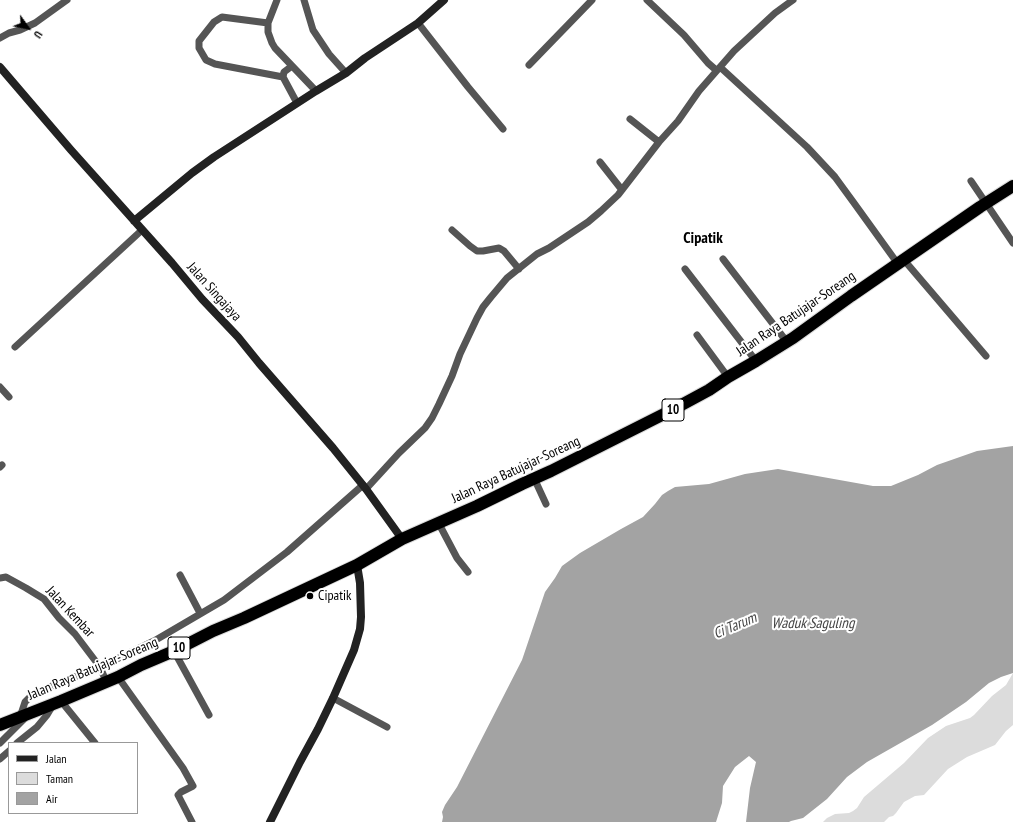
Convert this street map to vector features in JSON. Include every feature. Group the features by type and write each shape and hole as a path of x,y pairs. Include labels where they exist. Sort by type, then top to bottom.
{"highway":[{"name":"Jalan Raya Batujajar-Soreang","path":"0,725 55,703 105,679 118,677 174,651 356,565 402,539 551,471 672,410 709,390 787,342 928,242 1013,186"}],"street":[{"path":"0,38 35,23 68,0"},
{"path":"277,0 268,23 268,32 275,48 316,92"},
{"path":"304,0 313,30 329,54 346,73"},
{"path":"134,221 192,173 214,157 346,73 365,58 418,23 444,0"},
{"path":"529,65 592,0"},
{"path":"647,0 684,35 708,63 718,68 807,147 835,177 901,262 986,356"},
{"path":"0,743 27,714 25,702 31,696 39,691 100,668 154,641 224,600 287,552 365,487 425,428 432,418 452,376 467,337 483,308 516,265 549,248 602,211 622,190 678,121 699,91 718,68 775,13 793,0"},
{"path":"268,23 222,17 214,22 199,41 199,48 206,60 216,64 283,77"},
{"path":"418,23 503,129"},
{"path":"292,66 284,72 283,77 297,103"},
{"name":"Jalan Singajaya","path":"0,67 70,150 172,263 202,299 238,337 259,364 334,448 365,487 402,539"},
{"path":"630,119 660,142"},
{"path":"600,162 622,190"},
{"path":"971,181 1013,243"},
{"path":"15,347 142,230"},
{"path":"452,230 478,251 499,248 504,251 516,265"},
{"path":"723,259 787,342"},
{"path":"685,270 756,361"},
{"path":"697,335 728,377"},
{"path":"0,387 9,397"},
{"path":"534,478 546,504"},
{"path":"438,522 457,558 468,572"},
{"path":"270,822 318,729 354,650 360,629 361,617 360,583 356,565"},
{"path":"180,574 200,613"},
{"name":"Jalan Kembar","path":"0,578 6,577 44,599 59,618 75,634 100,668 105,679"},
{"path":"174,651 209,715"},
{"path":"118,677 183,768 194,786 178,795 192,822"},
{"path":"333,698 387,727"},
{"path":"18,742 37,727 55,703 94,742"},
{"path":"0,759 8,752"}],"green space":[{"path":"1013,673 1013,725 995,745 967,757 948,769 924,795 915,796 904,802 893,816 889,817 884,822 823,822 835,814 849,813 857,808 864,797 904,763 928,738 946,726 970,718 974,715 992,696 1006,685"}],"water":[{"name":"Waduk Saguling","path":"1013,446 1013,673 989,683 966,702 932,725 867,762 847,777 827,799 803,818 789,822 746,822 750,788 756,762 749,756 735,767 723,786 722,803 716,822 442,822 442,812 445,805 457,787 522,660 545,592 562,566 580,553 643,517 662,495 668,491 675,487 709,484 745,474 778,469 873,486 891,486 918,475 937,465 977,451"}],"place":[{"name":"Cipatik","path":"310,596"}],"district":[{"name":"Cipatik","path":"703,238"}],"water label":[{"name":"Ci Tarum","path":"735,626"}]}
